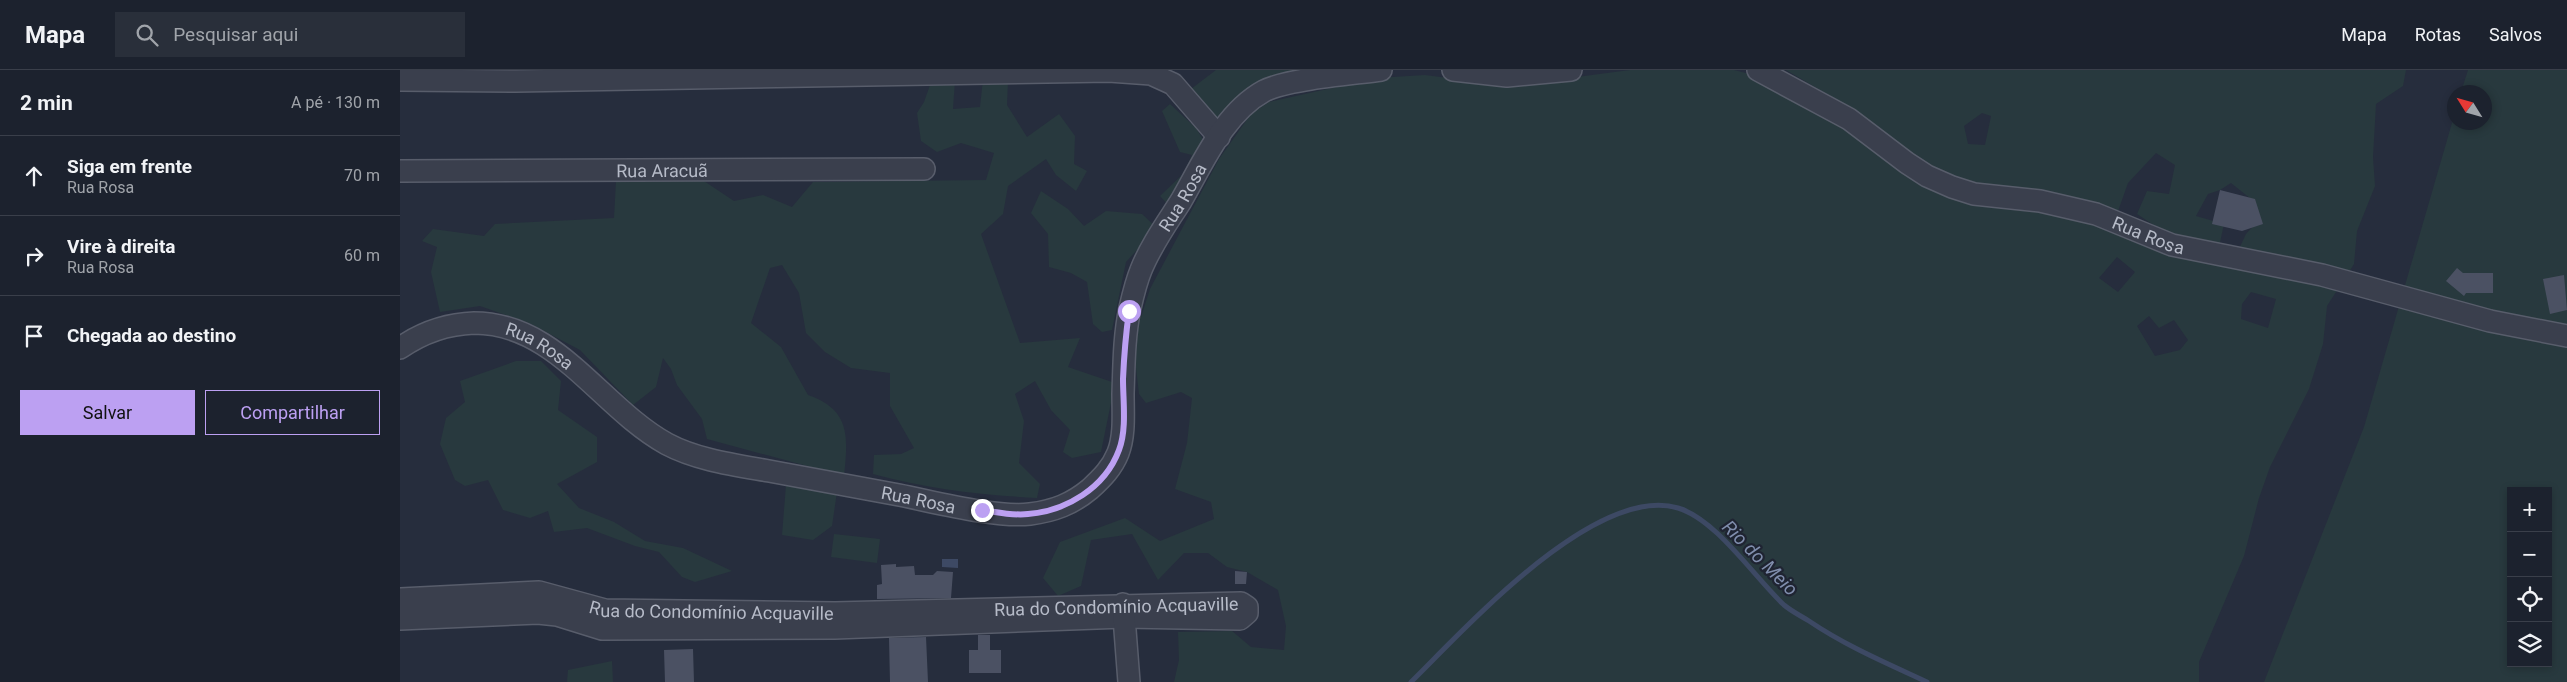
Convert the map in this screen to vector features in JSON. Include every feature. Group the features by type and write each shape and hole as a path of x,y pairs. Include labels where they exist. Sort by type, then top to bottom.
{"street":[{"name":"Rua Rosa","path":"400,348 414,338 446,325 487,324 516,330 546,346 565,360 609,401 667,444 694,455 739,466 982,510 1026,515 1057,510 1077,500 1109,471 1119,450 1123,432 1126,340 1135,288 1149,254 1219,137 1247,103 1266,90 1284,84 1381,70"},
{"path":"1453,70 1507,76 1570,70"},
{"name":"Rua Rosa","path":"1758,70 1849,119 1908,163 1928,176 1952,187 1974,194 2040,201 2096,214 2172,245 2322,275 2490,321 2567,336"},
{"path":"400,80 516,81 1089,71 1134,72 1151,74 1173,84 1219,137"},
{"name":"Rua Aracuã","path":"400,171 924,169"},
{"name":"Rua do Condomínio Acquaville","path":"400,599 423,608"},
{"name":"Rua do Condomínio Acquaville","path":"400,619 423,608 539,603 556,615 602,629 689,620 835,620 1124,611 1129,682"}],"shaded area":[{"path":"1216,70 1332,70 1253,84 1226,118 1213,121 1187,92"},
{"path":"1630,70 1734,70 1765,78 1897,146 1861,114 1786,70 2406,70 2403,86 2376,104 2373,157 2375,186 2357,231 2354,264 2327,306 2323,344 2309,389 2270,467 2259,498 2244,556 2199,662 2199,682 1174,682 1179,660 1178,632 1232,631 1251,647 1284,650 1286,626 1278,590 1247,572 1227,567 1208,553 1184,553 1158,580 1132,534 1091,540 1081,586 1058,596 1043,578 1060,542 1125,518 1160,541 1214,519 1211,502 1175,489 1187,443 1192,398 1181,392 1146,403 1139,394 1133,342 1150,289 1219,159 1251,114 1269,102 1377,78 1425,75 1509,86","holes":["1982,113 1991,116 1985,145 1968,144 1964,126","2156,153 2175,165 2169,194 2147,191 2137,214 2181,243 2219,247 2224,224 2196,216 2208,194 2220,190 2231,183 2251,199 2258,221 2246,234 2237,253 2170,252 2117,214 2128,183","2117,257 2135,272 2118,292 2099,278","2251,292 2276,299 2268,328 2241,319 2242,304","2149,316 2159,328 2174,320 2188,340 2180,350 2155,356 2137,326"]},
{"path":"2468,70 2567,70 2567,682 2264,682 2364,427 2450,130 2492,130 2492,85 2463,85"},
{"path":"983,79 1008,81 1007,105 1027,137 1059,114 1075,136 1074,164 1087,171 1076,191 1056,175 1046,159 1008,186 1003,214 981,234 1020,343 1080,338 1068,367 1115,383 1101,452 1072,458 1063,452 1070,430 1051,410 1035,381 1015,394 1024,421 1019,463 1040,484 1037,498 995,495 914,484 873,474 874,455 901,454 914,448 890,406 890,373 851,368 825,352 806,333 799,293 782,265 770,268 751,323 781,347 808,395 832,408 839,417 846,437 844,476 707,439 702,419 677,385 671,369 663,358 656,387 633,405 580,350 529,323 480,306 440,312 431,272 437,247 422,241 433,229 484,236 495,224 614,218 616,181 701,179 734,201 763,195 792,207 813,182 986,180 994,153 961,143 937,152 921,141 917,113 924,102 930,85 955,81 953,109 980,107"},
{"path":"1170,104 1196,128 1207,146 1171,208 1160,196 1183,174 1192,155 1180,152 1162,111"},
{"path":"1041,191 1068,209 1084,226 1106,211 1142,214 1157,228 1126,262 1112,330 1102,332 1093,324 1087,282 1071,273 1049,267 1048,234 1031,213"},
{"path":"516,361 541,361 561,381 558,410 597,437 597,462 557,484 579,508 614,522 645,541 683,548 732,571 695,582 682,577 659,552 635,546 587,528 554,532 548,511 530,518 503,510 488,480 465,486 455,480 440,444 446,418 465,402 460,381"},
{"path":"786,485 837,492 832,526 813,540 782,535"},
{"path":"834,534 880,539 877,563 831,557"},
{"path":"612,661 613,682 567,682 568,670"}],"water":[{"path":"942,559 958,559 958,568 942,567"}],"building":[{"path":"2220,190 2255,199 2263,224 2242,231 2212,224"},
{"path":"2457,268 2463,273 2493,273 2493,293 2466,293 2464,296 2446,281"},
{"path":"2564,275 2567,310 2550,314 2543,279"},
{"path":"896,564 896,567 914,566 915,575 933,575 937,571 953,572 951,598 877,599 877,585 882,584 881,565"},
{"path":"1235,571 1247,572 1246,584 1235,584"},
{"path":"978,635 990,635 990,650 1001,650 1001,673 969,673 969,650 978,650"},
{"path":"926,637 928,682 890,682 889,638"},
{"path":"693,649 694,682 665,682 664,650"}],"waterway":[{"name":"Rio do Meio","path":"1411,682 1497,597 1534,566 1571,539 1609,518 1645,506 1678,508 1692,514 1721,536 1787,607 1852,646 1927,682"}],"route":[{"path":"982,510 1026,515 1057,510 1077,500 1109,471 1119,450 1123,432 1124,377 1129,311"}]}
